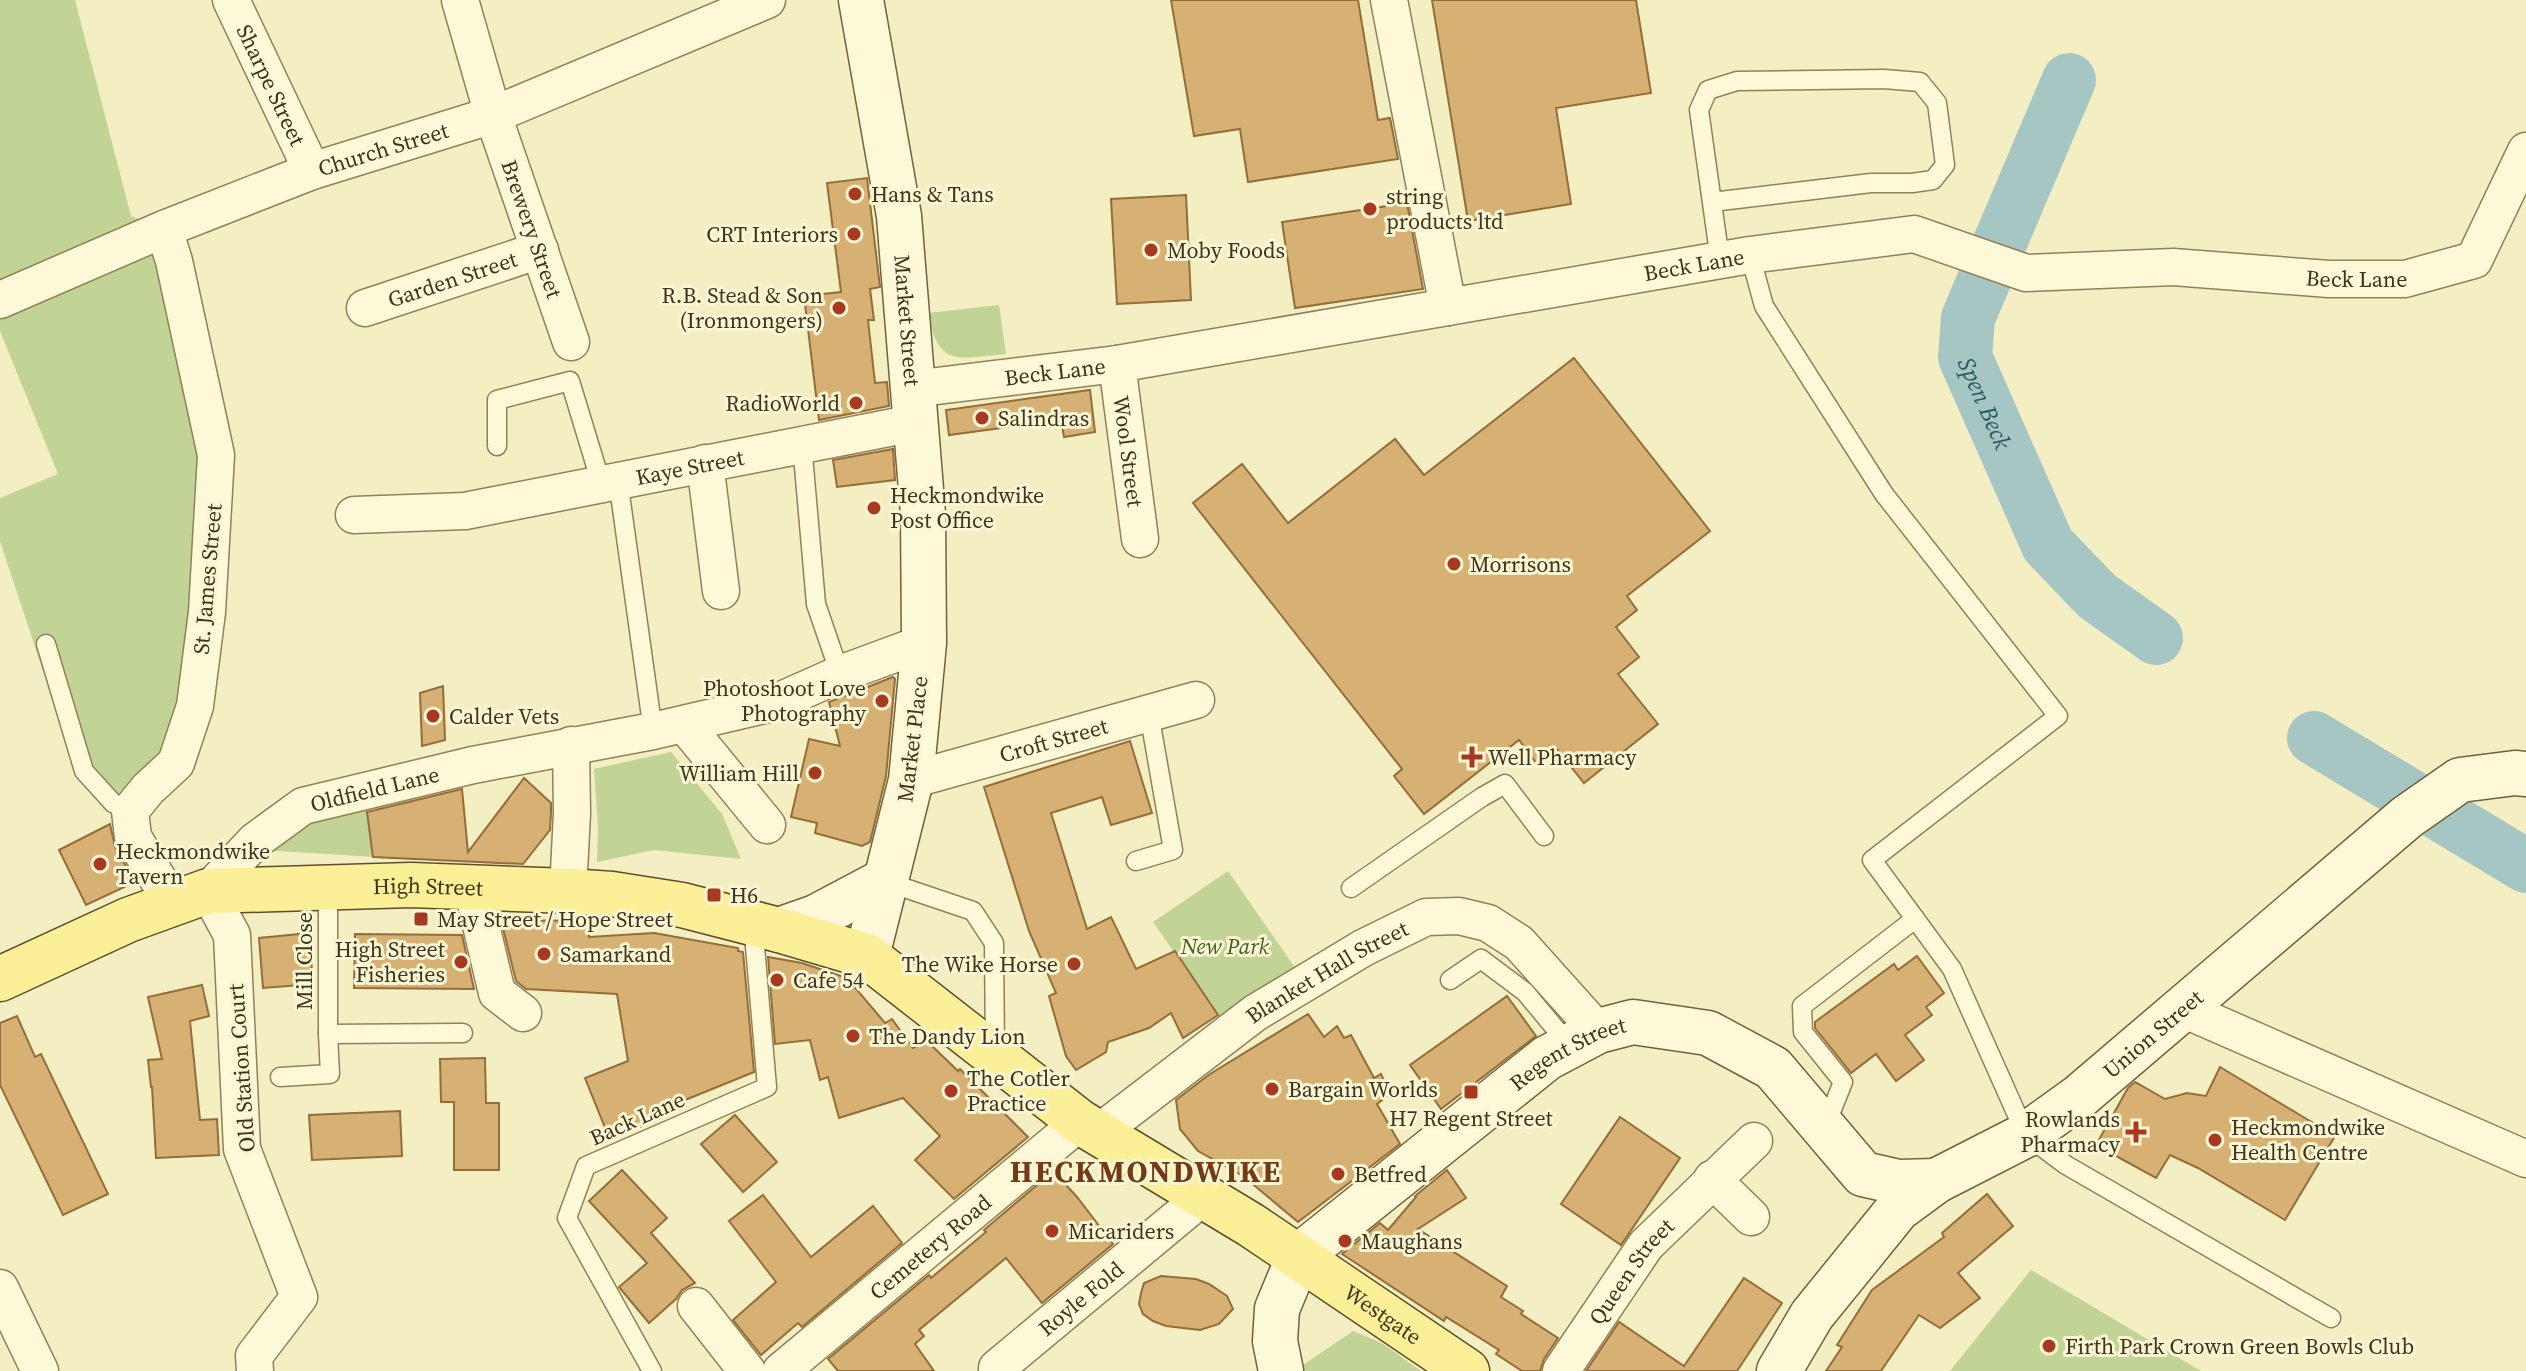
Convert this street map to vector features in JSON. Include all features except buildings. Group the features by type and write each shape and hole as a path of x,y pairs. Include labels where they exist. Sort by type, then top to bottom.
{"main road":[{"name":"High Street","path":"0,979 128,920 190,897 328,887 411,885 612,894 682,905 867,956"},
{"path":"867,956 1088,1128 1205,1195 1299,1256"},
{"name":"Westgate","path":"1299,1256 1467,1371"}],"street":[{"name":"Sharpe Street","path":"231,0 312,171"},
{"name":"Brewery Street","path":"460,0 493,115 571,342"},
{"name":"Church Street","path":"4,299 164,229 312,171 493,115 767,0"},
{"path":"1389,0 1448,307"},
{"name":"Market Street","path":"863,1 899,216 923,514 924,643"},
{"name":"Beck Lane","path":"913,406 1117,364 1448,307 1735,258 1914,234 2026,273 2173,267 2329,279 2405,279 2474,260 2526,151"},
{"name":"St. James Street","path":"130,811 176,763 195,706 207,612 211,549 216,455 174,261 164,229"},
{"name":"Garden Street","path":"365,308 540,250"},
{"name":"Wool Street","path":"1117,364 1140,539"},
{"name":"Kaye Street","path":"354,515 465,511 802,444 913,406"},
{"path":"705,463 721,591"},
{"name":"Oldfield Lane","path":"190,897 255,841 303,806 473,765 669,728 777,702 840,674 924,643"},
{"name":"Market Place","path":"867,956 911,780 924,643"},
{"name":"Croft Street","path":"911,780 1196,700"},
{"path":"669,728 767,825"},
{"path":"568,891 571,745"},
{"name":"Union Street","path":"1779,1371 1812,1315 1898,1209 1936,1181 2026,1135 2080,1096 2407,817 2460,780 2526,774"},
{"path":"130,811 133,837 190,897"},
{"path":"766,927 816,917 884,881"},
{"path":"472,887 497,993 523,1013"},
{"name":"Old Station Court","path":"190,897 232,935 242,1149 299,1297 254,1356 255,1371"},
{"name":"Blanket Hall Street","path":"1088,1128 1255,1013 1363,948 1426,917 1459,916 1488,923 1519,943 1584,1038"},
{"path":"2183,1009 2526,1159"},
{"name":"Regent Street","path":"1299,1256 1547,1058 1584,1038 1633,1022 1708,1033 1773,1068 1863,1174 1898,1182 1936,1181"},
{"name":"Cemetery Road","path":"781,1371 1088,1128"},
{"name":"Queen Street","path":"1561,1371 1646,1245 1754,1141"},
{"name":"Regent Street","path":"1836,1143 1861,1207 1856,1259"},
{"path":"1712,1179 1751,1217"},
{"name":"Royle Fold","path":"997,1371 1040,1331 1205,1195"},
{"path":"1281,1371 1275,1341 1277,1309 1299,1256"},
{"path":"0,1288 40,1371"},
{"path":"696,1306 747,1371"}],"lane":[{"path":"1712,202 1846,185 1933,180 1945,165 1937,103 1920,82 1884,79 1737,81 1708,90 1699,110 1712,202 1735,258 1884,494 2058,716 1872,860 1952,969 2026,1135 2066,1165 2331,1318"},
{"path":"497,446 497,400 570,381 609,482 669,728"},
{"path":"802,444 816,604 840,674"},
{"path":"46,644 84,771 113,803 130,811"},
{"path":"1136,861 1173,850 1149,713"},
{"path":"1351,888 1505,784 1544,836"},
{"path":"884,881 973,911 994,943 995,1056"},
{"name":"Mill Close","path":"280,1077 330,1074 328,887"},
{"path":"1836,1143 1843,1082 1803,1032 1802,1006 1915,919"},
{"name":"Back Lane","path":"652,1371 567,1218 586,1166 767,1087 766,927"},
{"path":"1450,980 1481,959 1584,1038"},
{"name":"Mill Close","path":"328,1034 463,1033"}],"green space":[{"path":"0,0 75,0 131,216 164,229 216,455 195,706 130,811 71,756 0,541 0,498 58,474 0,331"},
{"path":"999,305 1006,354 963,358 945,352 938,344 928,313"},
{"path":"671,752 722,814 741,859 654,850 597,862 594,769"},
{"path":"367,809 373,857 263,850 303,823"},
{"name":"New Park","path":"1228,871 1296,969 1219,1017 1153,922"},
{"path":"2031,1270 2201,1371 1950,1371"},
{"path":"1353,1331 1382,1343 1421,1371 1298,1371"}],"waterway":[{"name":"Spen Beck","path":"2069,80 1968,318 1965,357 2048,545 2097,596 2156,638"},
{"name":"Spen Beck","path":"2314,738 2526,866"}],"place":[{"name":"Hans & Tans","path":"855,194"},
{"name":"string products ltd","path":"1370,209"},
{"name":"CRT Interiors","path":"854,234"},
{"name":"Moby Foods","path":"1151,250"},
{"name":"R.B. Stead & Son (Ironmongers)","path":"839,308"},
{"name":"RadioWorld","path":"856,403"},
{"name":"Salindras","path":"982,418"},
{"name":"Heckmondwike Post Office","path":"874,508"},
{"name":"Morrisons","path":"1454,564"},
{"name":"Photoshoot Love Photography","path":"882,701"},
{"name":"Calder Vets","path":"433,716"},
{"name":"Well Pharmacy","path":"1472,757"},
{"name":"William Hill","path":"815,773"},
{"name":"Heckmondwike Tavern","path":"100,864"},
{"name":"H6","path":"714,895"},
{"name":"May Street / Hope Street","path":"421,919"},
{"name":"Samarkand","path":"544,954"},
{"name":"High Street Fisheries","path":"461,962"},
{"name":"The Wike Horse","path":"1074,964"},
{"name":"Cafe 54","path":"777,980"},
{"name":"The Dandy Lion","path":"853,1036"},
{"name":"Bargain Worlds","path":"1272,1089"},
{"name":"The Cotler Practice","path":"951,1091"},
{"name":"H7 Regent Street","path":"1471,1092"},
{"name":"Rowlands Pharmacy","path":"2136,1132"},
{"name":"Heckmondwike Health Centre","path":"2215,1140"},
{"name":"Betfred","path":"1338,1174"},
{"name":"Micariders","path":"1052,1231"},
{"name":"Maughans","path":"1345,1241"},
{"name":"Firth Park Crown Green Bowls Club","path":"2049,1346"}],"district":[{"name":"HECKMONDWIKE","path":"1146,1171"}]}
